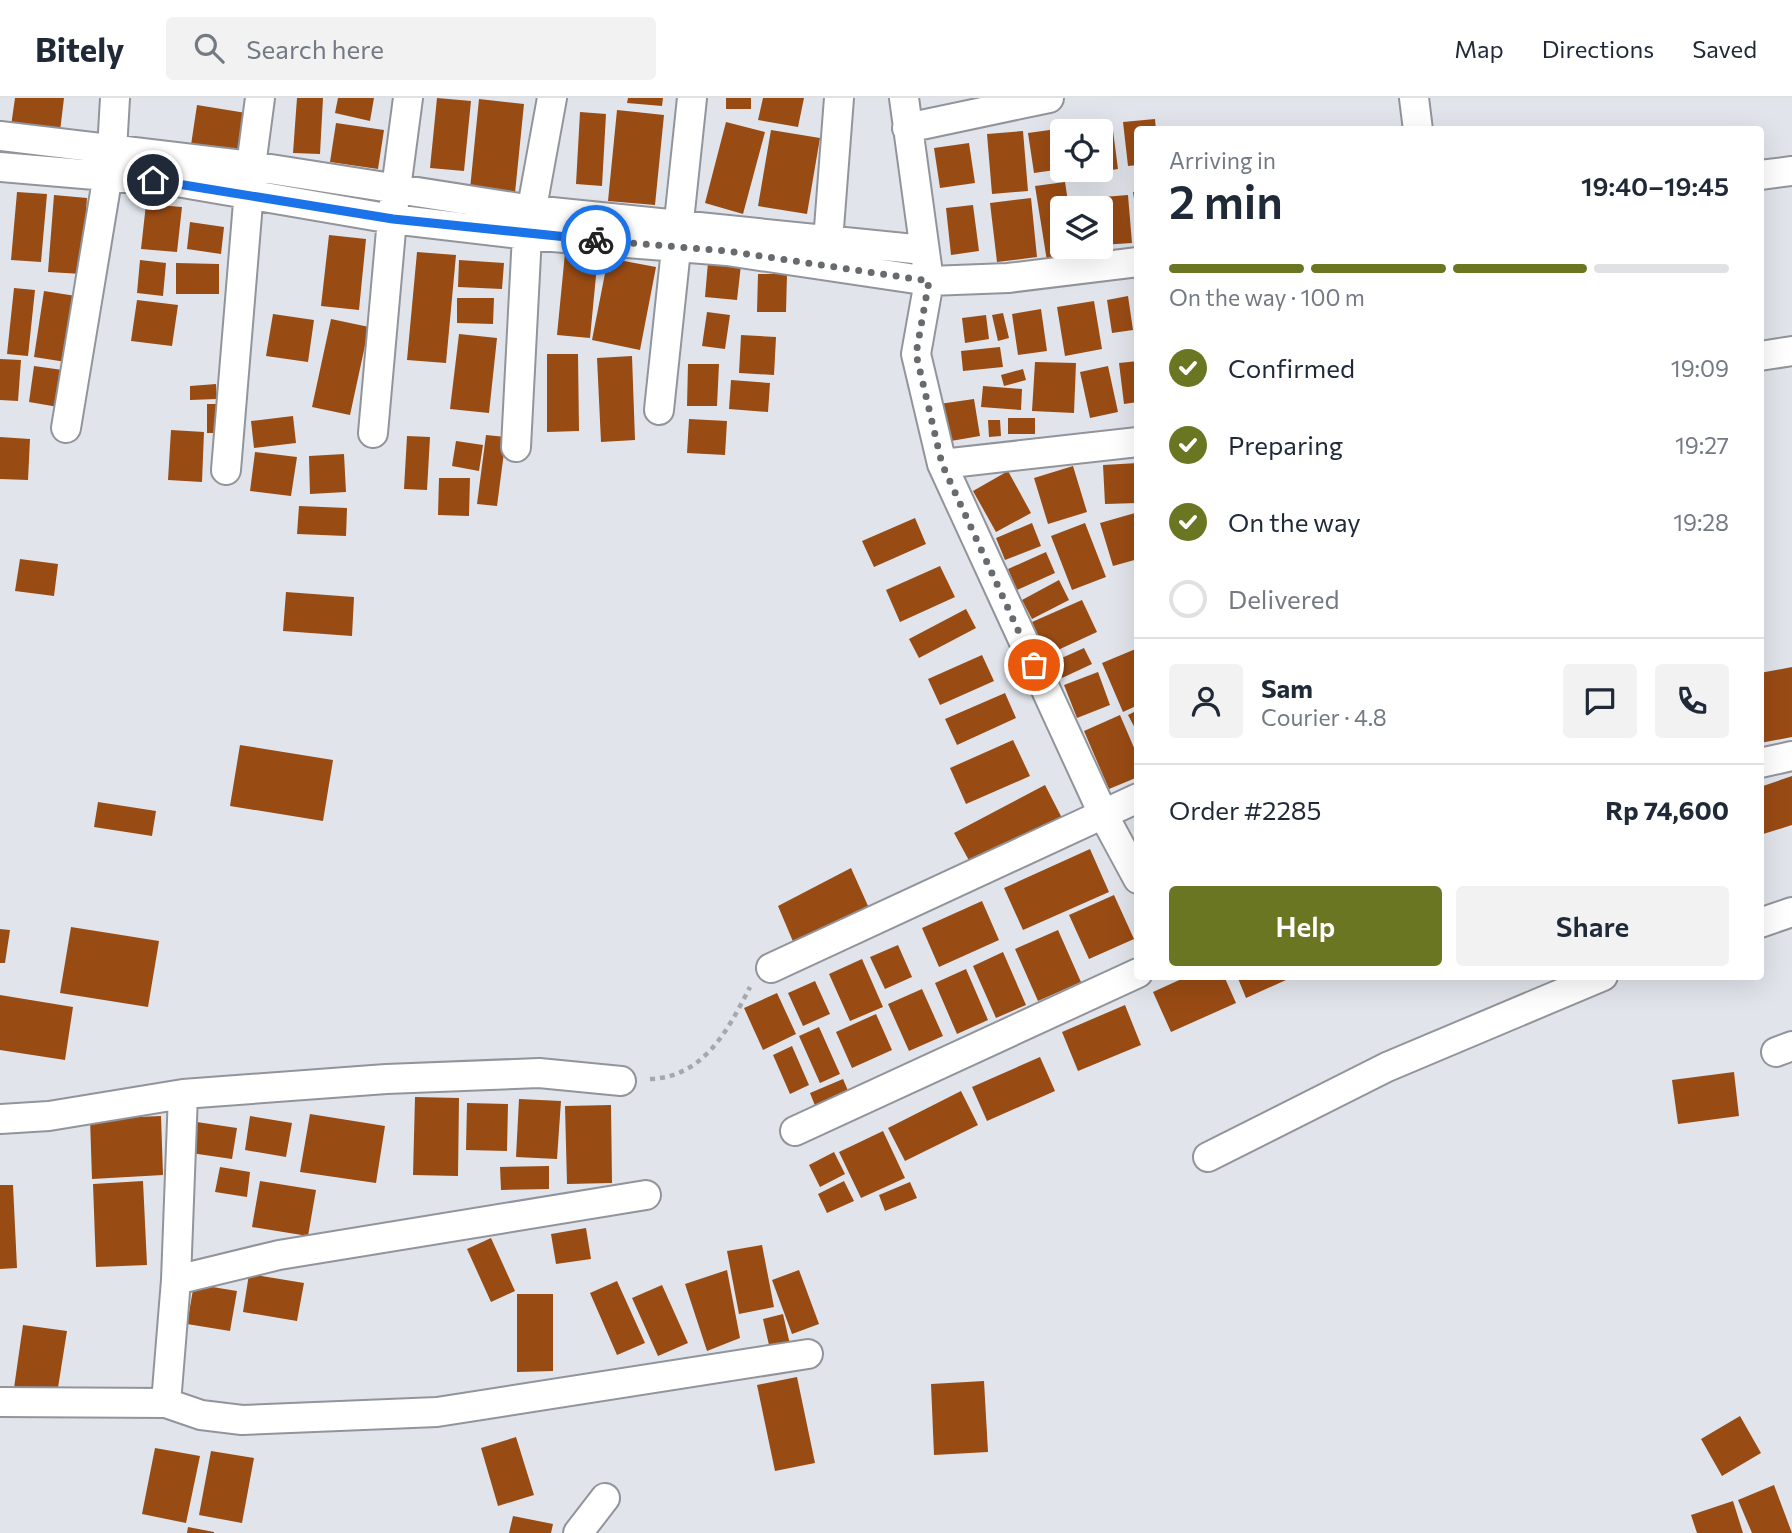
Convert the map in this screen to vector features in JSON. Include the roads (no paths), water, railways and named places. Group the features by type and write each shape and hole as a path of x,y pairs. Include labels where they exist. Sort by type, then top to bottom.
{"street":[{"path":"66,428 109,163 115,98"},
{"path":"226,470 251,194 251,166 260,98"},
{"path":"373,433 393,219 408,98"},
{"path":"516,447 530,223 552,98"},
{"path":"659,410 692,98"},
{"path":"828,241 838,98"},
{"path":"904,98 929,281 916,354 942,464 1104,816 1134,872"},
{"path":"907,128 1049,98"},
{"path":"1414,98 1418,126"},
{"path":"0,136 251,194 393,219 530,223 678,235 828,241 923,250"},
{"path":"0,167 109,163 251,166 397,189 530,223"},
{"path":"1764,174 1792,170"},
{"path":"678,235 727,251 929,281 1008,278 1134,262"},
{"path":"1764,355 1792,351"},
{"path":"942,464 1134,442"},
{"path":"1764,763 1792,756"},
{"path":"771,968 1134,800"},
{"path":"1764,921 1792,912"},
{"path":"795,1131 1134,975"},
{"path":"1208,1157 1387,1067 1594,980"},
{"path":"0,1119 49,1116 183,1094 386,1079 539,1073 621,1081"},
{"path":"166,1403 176,1280 183,1094"},
{"path":"176,1280 279,1255 646,1195"},
{"path":"0,1402 166,1403 201,1415 242,1420 437,1412 808,1354"},
{"path":"578,1533 605,1498"}]}
